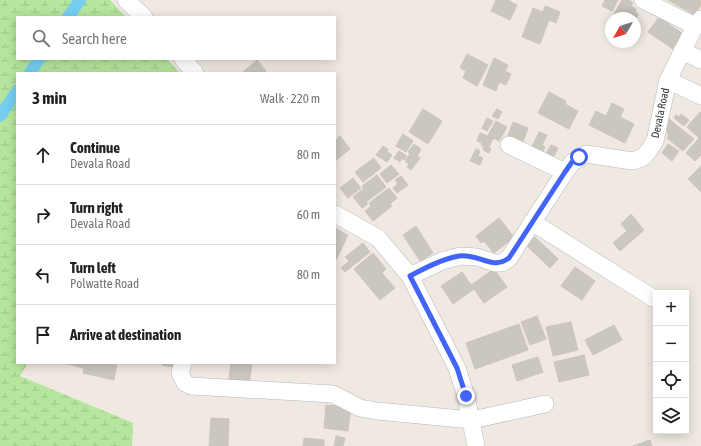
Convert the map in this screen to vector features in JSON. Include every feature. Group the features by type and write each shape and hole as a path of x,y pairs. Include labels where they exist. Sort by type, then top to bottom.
{"street":[{"path":"126,0 143,16"},
{"path":"643,0 698,22"},
{"name":"Devala Road","path":"410,276 442,261 460,256 477,257 495,263 502,263 509,258 572,162 586,154 632,161 642,158 655,141 668,80 698,22"},
{"path":"682,51 701,60"},
{"path":"184,60 194,72"},
{"path":"668,80 701,96"},
{"path":"509,145 565,172"},
{"path":"336,215 378,238 410,276 457,368 472,420 476,446"},
{"path":"532,222 653,298"},
{"path":"183,364 180,372 185,383 191,386 333,394 360,408 377,411 472,420 546,404"}],"green space":[{"path":"0,0 110,0 125,16 16,16 16,60 168,60 179,72 16,72 16,364 27,364 20,376 133,423 132,446 0,446"}],"building":[{"path":"496,0 508,0 517,5 510,20 491,11"},
{"path":"605,0 618,0 612,11 602,6"},
{"path":"622,0 629,0 633,3 631,6 636,9 635,12 615,12"},
{"path":"668,0 700,0 701,5 695,15"},
{"path":"545,6 560,12 556,23 549,20 540,44 522,37 533,8 543,12"},
{"path":"659,17 683,34 673,49 648,32"},
{"path":"467,54 488,65 477,86 463,78 466,71 460,68"},
{"path":"494,58 508,65 505,71 511,74 506,85 499,82 496,91 483,85"},
{"path":"257,60 266,71 264,72 243,72"},
{"path":"549,92 566,101 565,104 578,111 569,129 538,113"},
{"path":"612,103 624,109 620,117 634,124 625,143 589,125 596,111 606,116"},
{"path":"423,109 442,121 428,144 409,132"},
{"path":"497,109 502,112 498,119 492,116"},
{"path":"700,112 701,155 695,161 686,153 699,138 687,127"},
{"path":"681,114 689,120 684,126 674,118 676,115 679,117"},
{"path":"487,118 493,121 487,131 482,128"},
{"path":"669,119 694,139 683,151 667,138 669,136 667,133 668,131 663,127"},
{"path":"496,121 507,127 499,141 488,135"},
{"path":"513,122 528,128 522,144 507,138"},
{"path":"539,132 547,135 542,145 545,147 542,154 531,149"},
{"path":"480,133 493,138 489,147 491,149 489,153 483,150 484,147 481,145 482,143 477,141"},
{"path":"403,134 413,141 406,152 396,146"},
{"path":"340,136 350,149 336,160 336,140"},
{"path":"414,144 421,149 417,156 420,158 411,170 407,167 409,164 405,161 410,154 408,152"},
{"path":"668,144 679,151 672,161 662,153"},
{"path":"551,145 558,148 550,163 543,159"},
{"path":"383,146 388,149 387,152 392,155 387,162 376,155"},
{"path":"476,149 480,151 478,156 483,158 480,165 470,161"},
{"path":"399,151 407,156 404,160 402,158 400,162 394,158"},
{"path":"374,158 381,168 363,182 355,172"},
{"path":"391,165 399,174 387,183 380,174"},
{"path":"701,166 701,192 688,179"},
{"path":"377,175 386,187 366,202 368,204 362,208 353,197 364,188 362,186"},
{"path":"401,176 408,185 397,193 393,188 398,184 395,180"},
{"path":"353,178 361,188 348,198 340,188"},
{"path":"389,188 397,198 390,204 392,206 373,221 365,211 371,206 369,203"},
{"path":"631,214 644,230 620,251 613,243 627,231 621,224"},
{"path":"499,218 514,237 494,253 484,241 481,243 476,236"},
{"path":"416,226 433,253 420,261 403,235"},
{"path":"336,229 348,235 336,260"},
{"path":"535,237 558,259 550,268 527,246"},
{"path":"363,243 370,252 345,272 341,268 349,261 345,257"},
{"path":"373,253 386,269 382,273 395,288 380,300 354,269"},
{"path":"575,267 595,281 582,300 561,286"},
{"path":"494,269 507,287 484,303 471,285"},
{"path":"462,272 474,289 453,304 441,286"},
{"path":"537,316 546,339 530,345 521,322"},
{"path":"571,322 578,350 553,356 546,327"},
{"path":"519,324 528,350 475,369 466,343"},
{"path":"614,325 622,340 593,355 585,340"},
{"path":"584,355 589,375 559,382 554,362"},
{"path":"538,357 543,372 517,381 512,365"},
{"path":"68,364 85,364 84,368"},
{"path":"85,364 117,364 114,380 83,373"},
{"path":"162,364 173,364 172,367"},
{"path":"231,364 252,365 249,383 229,380"},
{"path":"326,405 351,407 348,431 324,428"},
{"path":"211,418 229,419 228,446 209,446"},
{"path":"336,436 345,438 343,446 334,446"},
{"path":"304,438 324,440 324,446 303,446"},
{"path":"650,440 652,446 633,446"}],"waterway":[{"path":"69,16 80,0"},
{"path":"31,72 38,60"},
{"path":"0,116 16,92"}],"route":[{"path":"466,396 457,368 410,276 442,261 460,256 477,257 485,261 502,263 509,258 572,162 579,157"}]}
